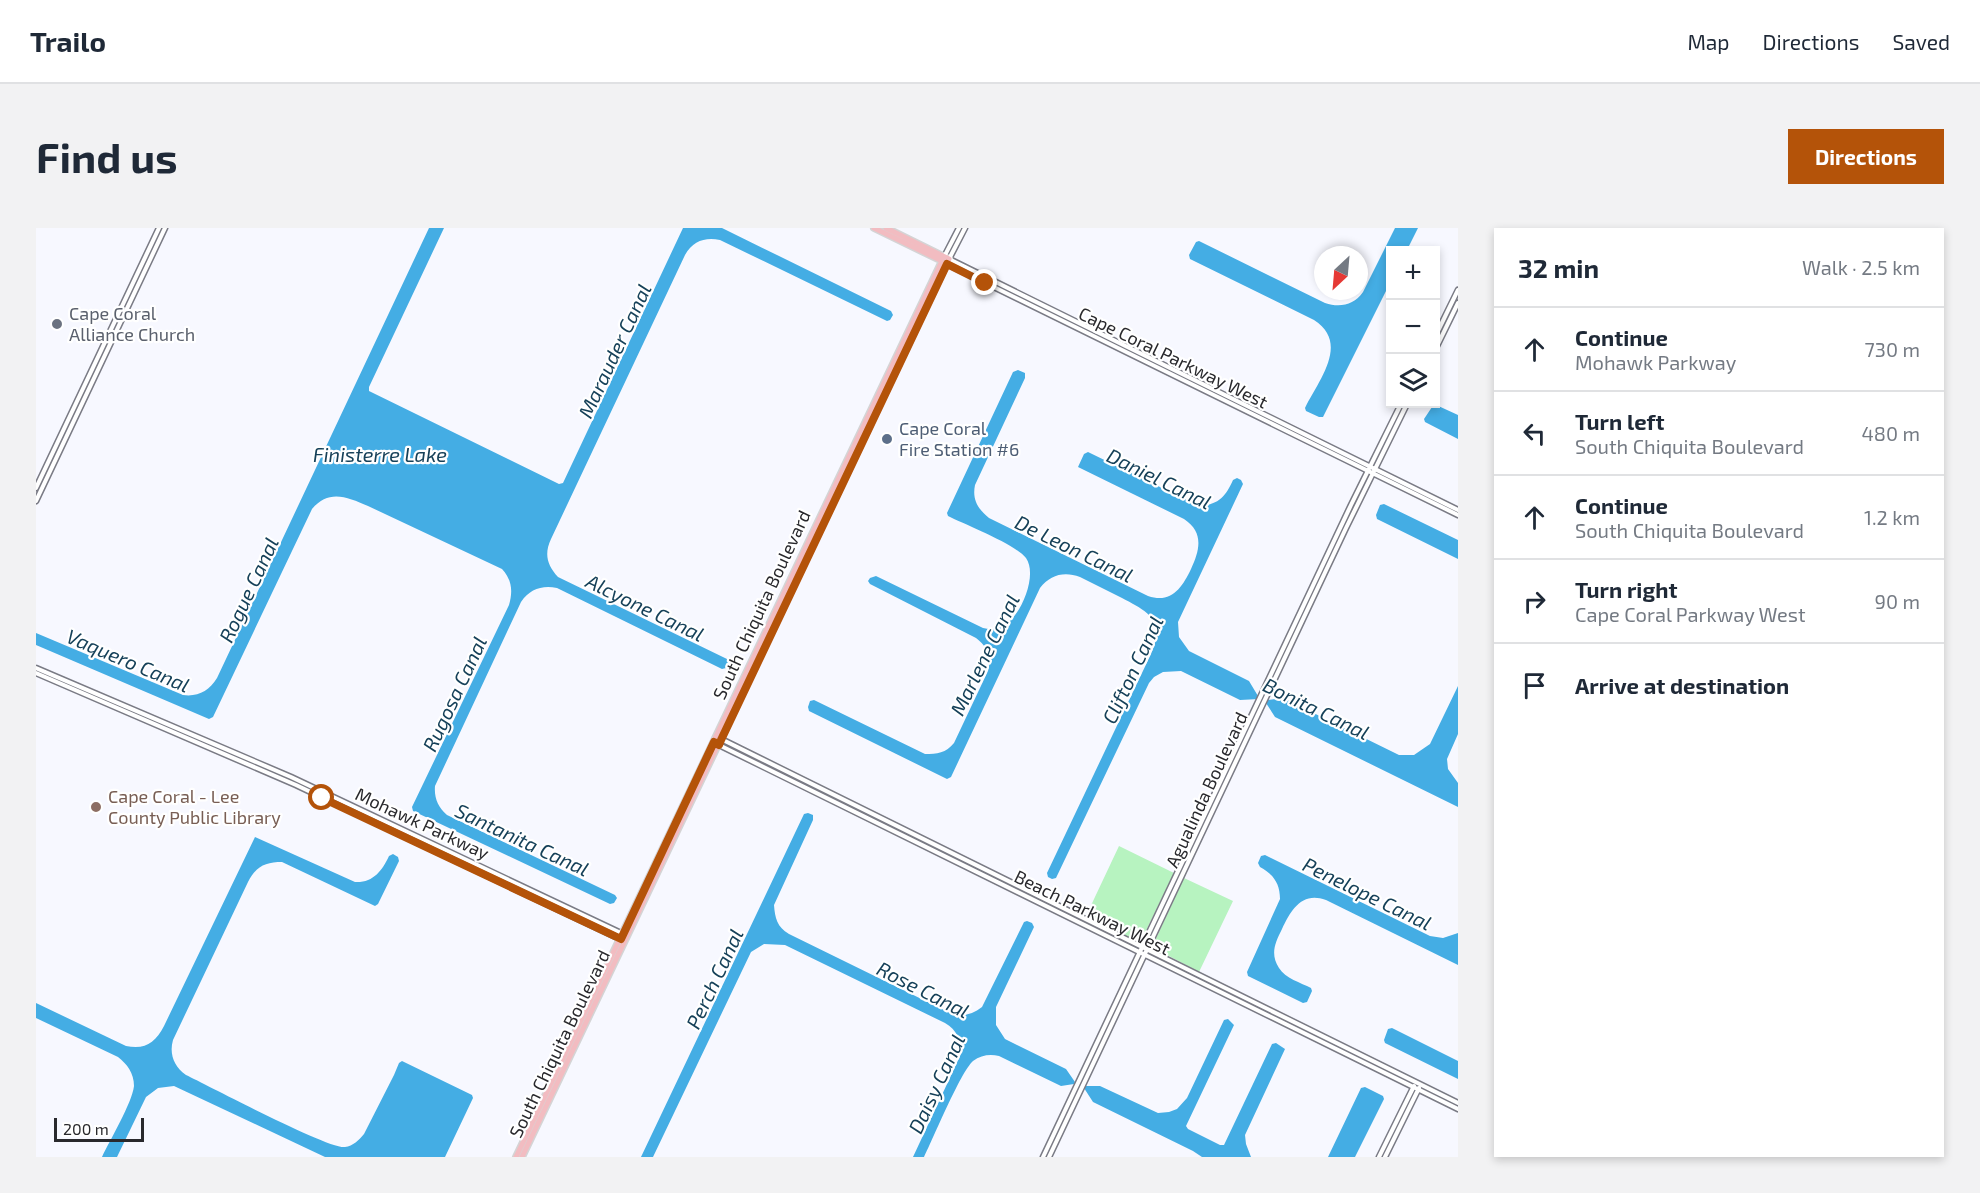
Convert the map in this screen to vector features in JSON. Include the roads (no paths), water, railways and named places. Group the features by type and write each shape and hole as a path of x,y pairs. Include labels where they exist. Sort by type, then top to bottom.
{"main road":[{"name":"Cape Coral Parkway West","path":"874,228 946,260"},
{"name":"Cape Coral Parkway West","path":"880,228 888,229 946,260"},
{"name":"South Chiquita Boulevard","path":"522,1157 946,260"},
{"name":"South Chiquita Boulevard","path":"516,1157 625,938"}],"street":[{"path":"148,258 159,228"},
{"path":"36,501 92,370 165,228"},
{"name":"South Chiquita Boulevard","path":"946,260 959,228"},
{"name":"South Chiquita Boulevard","path":"946,260 965,228"},
{"name":"Cape Coral Parkway West","path":"946,260 1023,302 1458,510"},
{"name":"Cape Coral Parkway West","path":"946,260 1050,308 1458,515"},
{"path":"997,289 1014,294 1019,293"},
{"path":"1440,327 1458,290"},
{"path":"1023,302 1046,309 1050,308"},
{"path":"1440,340 1458,303"},
{"path":"36,488 97,372 117,323"},
{"path":"92,370 97,372"},
{"name":"Agualinda Boulevard","path":"1049,1157 1077,1091 1080,1078 1261,702 1266,696 1399,408"},
{"name":"Agualinda Boulevard","path":"1261,702 1262,693 1371,470 1405,408"},
{"name":"Mohawk Parkway","path":"36,668 291,777 625,938"},
{"name":"Mohawk Parkway","path":"36,674 296,785 625,938"},
{"name":"Beach Parkway West","path":"718,741 1417,1086 1458,1109"},
{"name":"Agualinda Boulevard","path":"1043,1157 1085,1080 1143,951"},
{"path":"1378,1157 1417,1086"},
{"path":"1384,1157 1417,1086"},
{"name":"Beach Parkway West","path":"1417,1086 1458,1103"}],"water":[{"name":"Finisterre Lake","path":"429,228 444,228 369,391 559,484 563,483 683,228 722,228 891,311 893,315 887,321 720,240 700,241 692,246 685,255 551,539 547,554 549,564 558,577 727,659 726,668 722,669 557,588 537,589 521,602 435,786 437,802 447,815 615,895 617,898 614,903 610,904 413,811 412,807 509,605 511,586 502,569 368,506 346,498 332,497 318,503 312,509 213,717 209,719 36,645 36,633 183,695 198,694 210,686 217,678"},
{"path":"1395,228 1418,228 1409,246 1386,246"},
{"path":"1199,241 1314,298 1314,300 1336,305 1351,303 1355,300 1368,300 1368,282 1386,246 1386,291 1323,417 1319,417 1306,411 1305,408 1323,374 1331,351 1330,340 1325,329 1314,320 1190,259 1189,255 1196,242"},
{"path":"1018,370 1025,373 1025,378 975,485 975,500 985,515 1148,596 1163,598 1180,588 1191,569 1198,548 1195,530 1184,519 1078,467 1084,454 1088,452 1197,505 1215,502 1224,495 1233,480 1237,478 1241,480 1243,484 1178,622 1179,637 1189,651 1249,681 1258,696 1267,700 1283,698 1399,755 1414,755 1430,744 1458,686 1458,734 1447,759 1448,769 1458,783 1458,807 1275,717 1266,703 1259,699 1240,700 1181,671 1163,672 1149,683 1056,878 1048,877 1047,873 1151,654 1157,633 1152,619 1140,608 1080,577 1068,574 1053,577 1040,588 951,777 947,779 809,711 810,701 814,700 925,754 941,752 954,743 988,671 989,657 986,649 976,638 868,581 876,576 983,628 995,629 1003,626 1017,613 1029,584 1029,565 1026,558 1012,547 948,516 947,513 1013,372"},
{"path":"1440,407 1458,415 1458,439 1425,422 1424,419 1431,408"},
{"path":"1384,504 1458,540 1458,559 1377,519 1376,515 1380,505"},
{"path":"804,814 813,815 813,820 774,905 779,925 789,934 950,1013 963,1015 982,1007 1024,922 1032,923 1034,927 996,1007 996,1025 1005,1039 1066,1069 1075,1082 1061,1086 999,1056 979,1057 973,1061 961,1078 924,1157 913,1157 961,1054 955,1032 945,1023 785,945 764,944 751,952 653,1157 641,1157"},
{"path":"255,837 355,882 372,878 393,854 398,857 399,861 375,906 282,862 266,864 258,869 248,882 173,1040 172,1055 176,1064 186,1075 268,1116 316,1138 345,1147 353,1144 364,1134 402,1061 472,1095 473,1098 445,1157 325,1157 174,1086 158,1088 146,1097 117,1157 102,1157 132,1093 134,1081 131,1073 118,1057 36,1018 36,1003 126,1046 139,1047 153,1041 164,1026"},
{"path":"1265,855 1430,936 1443,938 1458,933 1458,965 1326,900 1310,898 1298,904 1289,915 1274,948 1276,963 1282,972 1311,988 1307,1002 1303,1003 1248,976 1247,972 1280,899 1279,888 1275,880 1258,863 1261,856"},
{"path":"1228,1019 1234,1025 1186,1126 1224,1145 1272,1044 1276,1043 1285,1049 1245,1135 1251,1157 1202,1157 1093,1102 1084,1088 1085,1086 1100,1086 1158,1113 1177,1109 1187,1098 1224,1020"},
{"path":"1392,1028 1458,1061 1458,1079 1385,1043 1388,1029"},
{"path":"1365,1087 1383,1096 1384,1099 1355,1157 1328,1157 1361,1088"}],"place":[{"name":"Cape Coral Alliance Church","path":"57,324"},
{"name":"Cape Coral Fire Station #6","path":"887,439"},
{"name":"Cape Coral - Lee County Public Library","path":"96,807"}],"water label":[{"name":"Marauder Canal","path":"615,351"},
{"name":"Daniel Canal","path":"1159,479"},
{"name":"De Leon Canal","path":"1074,549"},
{"name":"Rogue Canal","path":"249,590"},
{"name":"Alcyone Canal","path":"645,608"},
{"name":"Marlene Canal","path":"985,655"},
{"name":"Vaquero Canal","path":"128,661"},
{"name":"Clifton Canal","path":"1133,670"},
{"name":"Rugosa Canal","path":"455,694"},
{"name":"Bonita Canal","path":"1316,709"},
{"name":"Santanita Canal","path":"522,840"},
{"name":"Penelope Canal","path":"1367,894"},
{"name":"Perch Canal","path":"715,979"},
{"name":"Rose Canal","path":"923,990"},
{"name":"Daisy Canal","path":"937,1084"}]}
